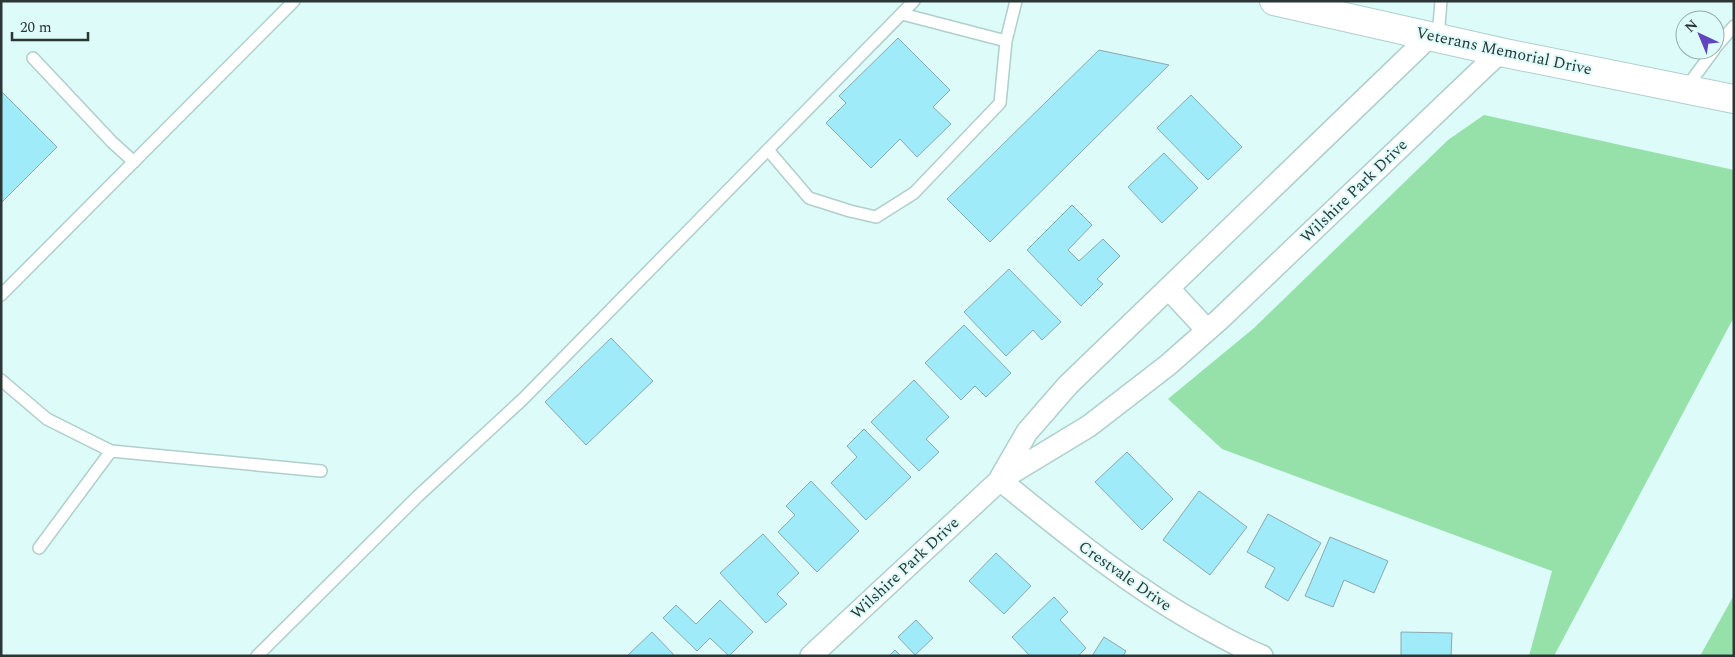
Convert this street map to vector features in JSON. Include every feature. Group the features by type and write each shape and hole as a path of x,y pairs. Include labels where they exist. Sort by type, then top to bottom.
{"main road":[{"name":"Veterans Memorial Drive","path":"1274,1 1356,15 1434,37 1500,52 1734,99"}],"street":[{"name":"Wilshire Park Drive","path":"1000,480 1027,432 1068,385 1434,37"},
{"name":"Wilshire Park Drive","path":"811,656 1000,480 1089,426 1208,330 1500,52"},
{"path":"1169,288 1208,330"},
{"name":"Crestvale Drive","path":"1000,480 1080,546 1162,603 1240,647 1262,656"}],"lane":[{"path":"1,295 294,1"},
{"path":"257,656 418,496 523,399 914,1"},
{"path":"768,150 809,198 850,211 876,216 914,194 1000,103 1006,41 1016,1"},
{"path":"1434,37 1441,1"},
{"path":"902,14 1006,41"},
{"path":"1725,36 1734,26"},
{"path":"33,58 112,142 134,162"},
{"path":"1684,89 1706,60"},
{"path":"1,380 47,419 111,451 321,471"},
{"path":"39,548 111,451"}],"green space":[{"path":"1484,115 1734,170 1734,317 1554,656 1529,656 1552,571 1222,449 1168,399 1254,328 1448,140"},
{"path":"1734,595 1734,656 1700,656"}],"building":[{"path":"898,38 950,90 933,107 951,124 917,157 900,139 871,168 826,123 846,103 839,96"},
{"path":"1099,50 1169,65 990,242 947,199"},
{"path":"1,91 57,147 1,203"},
{"path":"1191,95 1242,147 1208,180 1157,128"},
{"path":"1164,153 1198,188 1162,223 1128,187"},
{"path":"1072,205 1092,225 1068,250 1079,261 1103,239 1120,256 1097,279 1103,284 1081,306 1027,250"},
{"path":"1009,269 1061,322 1042,340 1033,330 1006,356 964,312"},
{"path":"964,325 1011,373 986,397 975,386 961,400 925,363"},
{"path":"611,338 653,381 586,445 545,402"},
{"path":"914,380 949,417 926,439 939,452 919,471 871,422"},
{"path":"864,429 911,477 866,520 831,483 857,457 847,446"},
{"path":"1127,452 1173,499 1142,530 1095,482"},
{"path":"811,481 859,531 817,572 778,532 795,515 786,506"},
{"path":"1199,491 1247,527 1210,575 1163,540"},
{"path":"1268,514 1321,543 1288,601 1265,587 1275,568 1247,552"},
{"path":"763,534 799,573 777,594 787,604 766,623 720,573"},
{"path":"1330,537 1388,561 1374,593 1344,580 1333,607 1305,596"},
{"path":"996,553 1031,586 1004,614 969,581"},
{"path":"1054,597 1068,612 1060,620 1086,648 1078,656 1030,656 1012,637"},
{"path":"720,600 753,632 729,656 710,638 697,651 663,618 676,605 696,624"},
{"path":"916,620 933,638 915,655 898,637"},
{"path":"652,632 675,656 627,656"},
{"path":"1401,632 1452,633 1451,656 1401,656"},
{"path":"1104,637 1126,651 1123,656 1092,656"},
{"path":"895,650 901,656 889,656"}]}
